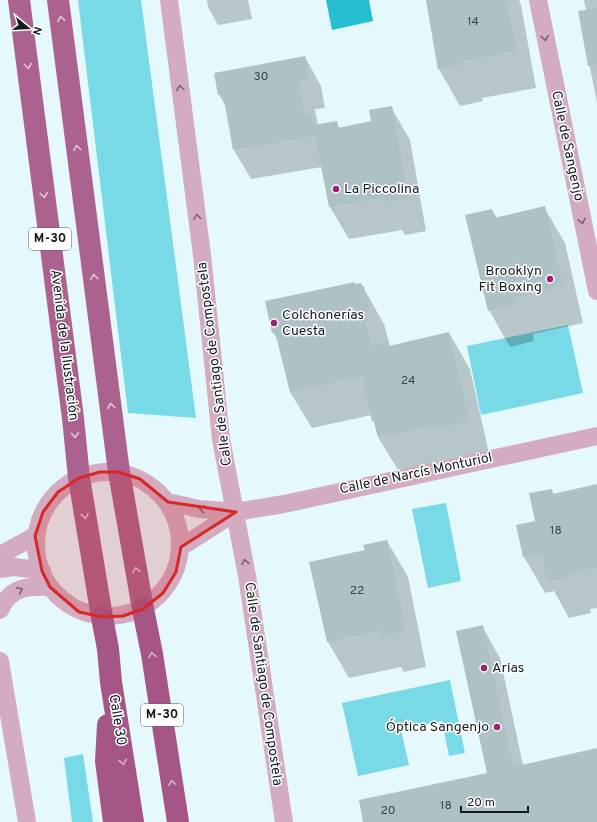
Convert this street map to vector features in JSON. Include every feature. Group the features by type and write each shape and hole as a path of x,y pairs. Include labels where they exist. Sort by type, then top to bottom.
{"highway":[{"name":"Avenida de la Ilustración","path":"19,0 73,418 79,478 102,618"},
{"name":"M-30","path":"58,0 119,472 152,654 178,822"},
{"name":"Calle 30","path":"102,618 108,649 111,682 133,822"},
{"path":"111,682 106,761 114,822"}],"street":[{"name":"Calle de Santiago de Compostela","path":"169,0 202,255 222,439 236,512 284,822"},
{"name":"Calle de Sangenjo","path":"538,0 597,291"},
{"name":"Calle de Narcís Monturiol","path":"168,502 199,509 236,512 284,504 597,436"},
{"path":"100,472 119,472 140,479 156,489 168,502 177,523 181,547 176,572 163,593 143,609 123,616 102,618 80,612 50,587 42,571 36,536 43,512 58,492 79,478 100,472"},
{"name":"Calle de Narcís Monturiol","path":"181,547 236,512"},
{"path":"0,555 36,536"},
{"path":"0,569 15,567 42,571"},
{"path":"0,610 4,601 17,591 26,587 50,587"},
{"path":"0,661 27,822"}],"highlighted area":[{"path":"100,472 119,472 140,479 168,502 236,512 181,547 176,572 163,593 143,609 123,616 102,617 79,612 50,587 42,571 35,536 43,512 58,492 79,478"}],"shaded area":[{"path":"78,0 141,0 196,418 128,413"},
{"path":"326,0 369,0 373,21 332,30"},
{"path":"568,325 583,393 481,415 467,346"},
{"path":"446,503 461,581 428,588 412,509"},
{"path":"450,680 465,753 449,756 442,721 401,730 409,765 358,776 342,703"},
{"path":"83,754 93,822 72,822 64,758"}],"building":[{"path":"426,0 507,0 516,51 462,61 462,65 438,70"},
{"path":"597,8 597,65 588,66 578,11"},
{"path":"305,56 309,78 298,80 304,114 312,113 315,136 233,150 223,94 218,95 214,73"},
{"path":"392,106 408,198 385,202 384,197 329,207 313,125 337,121 338,128 371,121 369,110"},
{"path":"545,206 563,286 513,298 514,305 488,311 465,215 492,209 494,218"},
{"path":"355,282 355,284 361,283 362,286 364,286 369,310 364,312 371,346 388,342 389,346 449,332 469,421 438,428 437,425 378,437 374,421 372,422 363,376 290,392 275,332 272,333 265,301"},
{"path":"597,484 597,567 570,573 571,577 547,582 542,553 523,557 516,525 535,521 529,493 552,489 553,494"},
{"path":"387,540 406,631 382,636 381,630 327,642 309,562 365,550 363,545"},
{"path":"483,625 513,767 597,748 597,822 363,822 359,800 487,773 456,631"}],"place":[{"name":"La Piccolina","path":"336,189"},
{"name":"Brooklyn Fit Boxing","path":"550,279"},
{"name":"Colchonerías Cuesta","path":"274,323"},
{"name":"Arias","path":"484,668"},
{"name":"Óptica Sangenjo","path":"497,727"}]}
